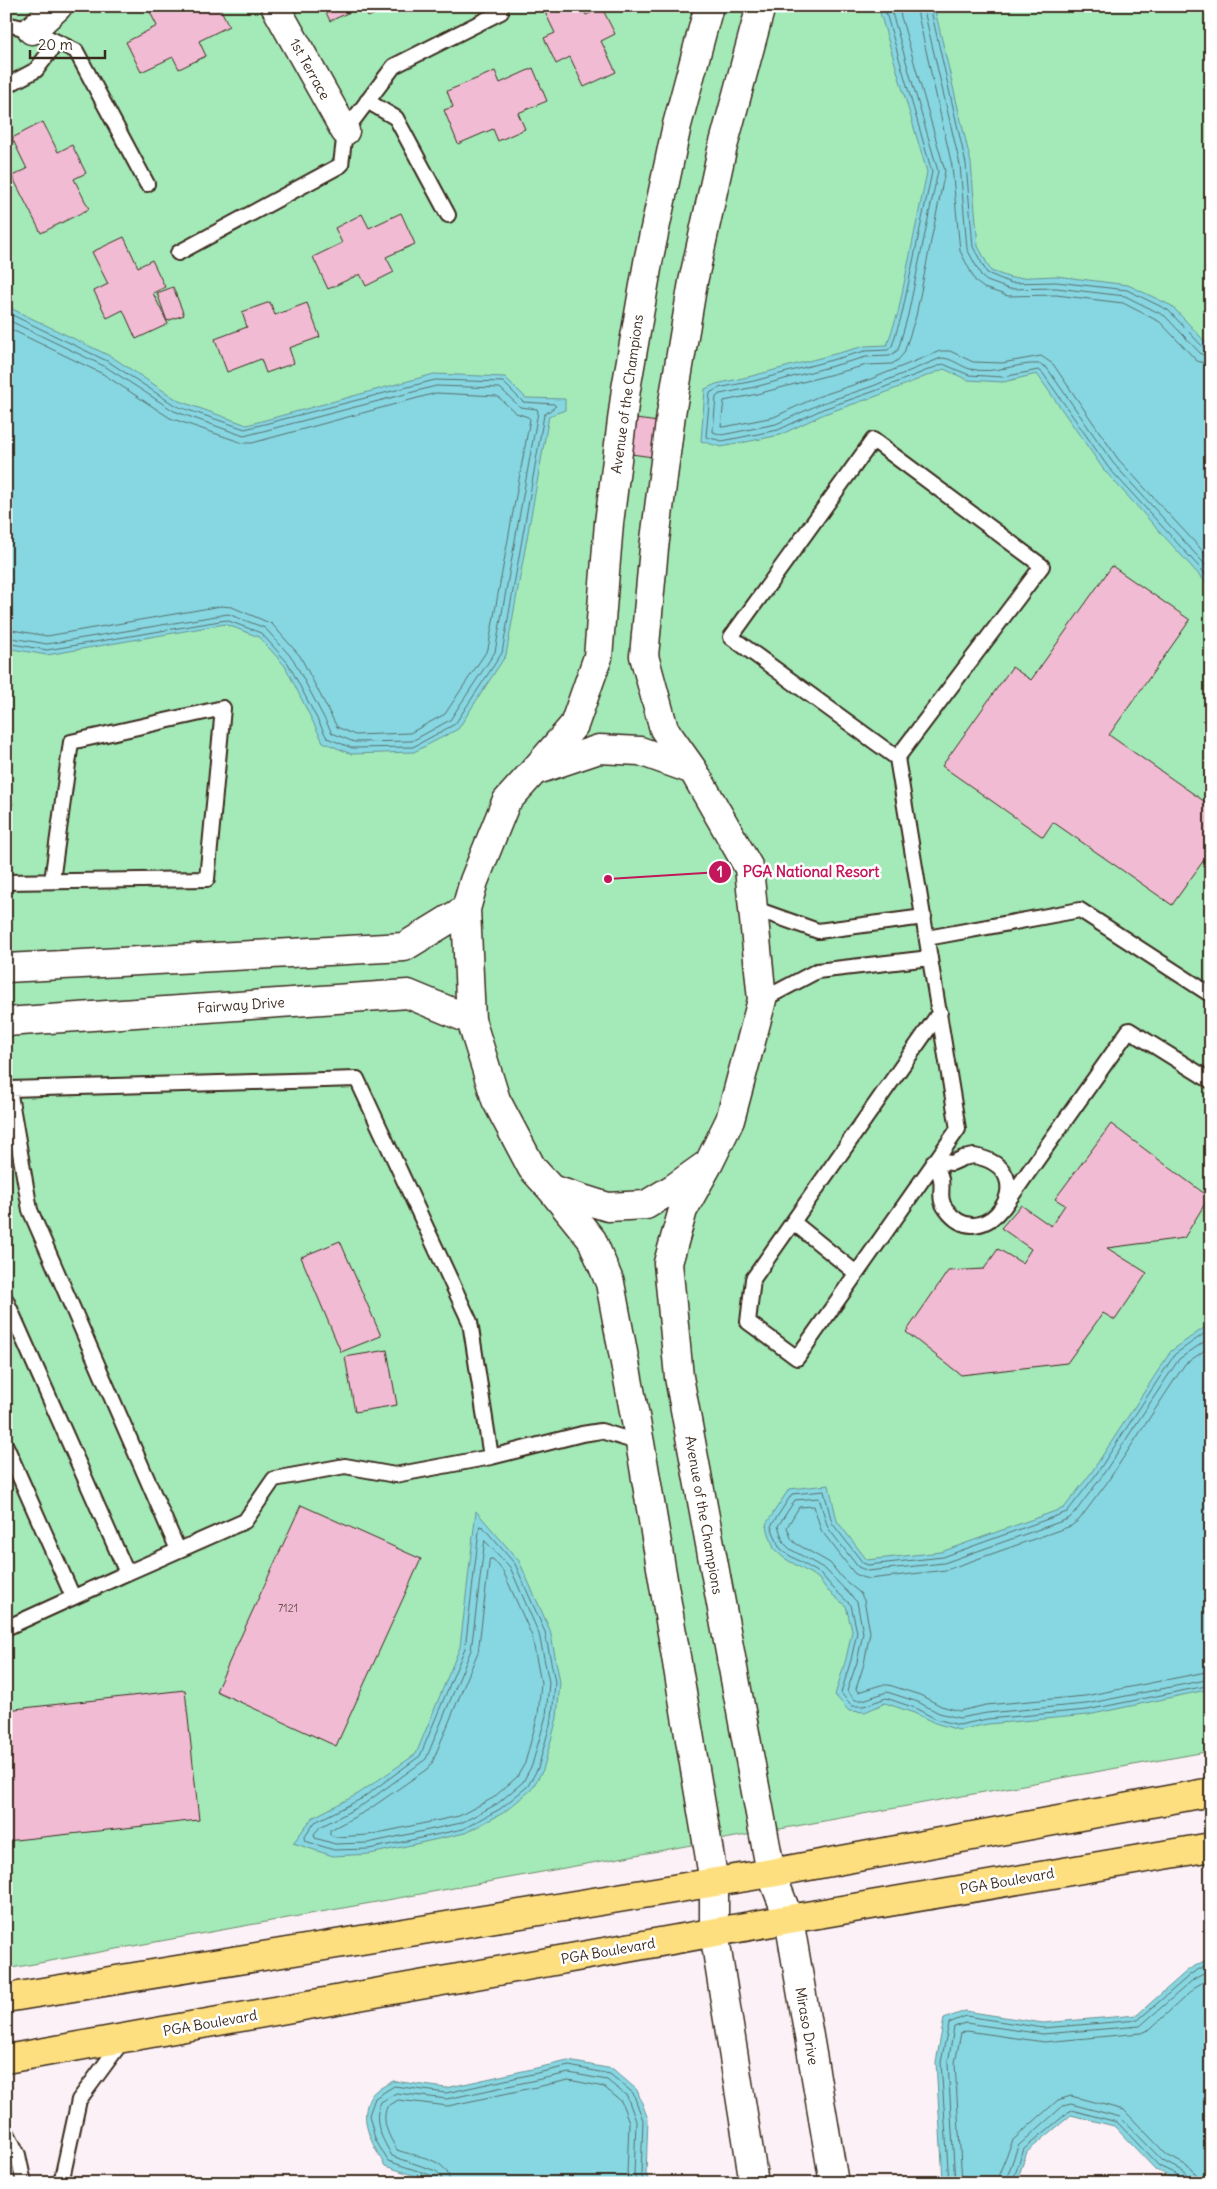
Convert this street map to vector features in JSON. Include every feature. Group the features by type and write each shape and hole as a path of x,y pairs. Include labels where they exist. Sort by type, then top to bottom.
{"main road":[{"path":"6,1998 770,1873 1211,1792"},
{"name":"PGA Boulevard","path":"6,2059 714,1932 1211,1847"}],"street":[{"path":"32,30 58,6"},
{"name":"1st Terrace","path":"275,6 345,131"},
{"name":"Avenue of the Champions","path":"552,1189 532,1168 496,1100 471,1020 466,909 474,881 506,802 574,724 598,657 609,523 634,342 649,256 677,125 709,6"},
{"path":"760,6 722,150 693,282 671,414 653,558 644,656 664,729 693,770 749,868 762,1000"},
{"path":"534,771 599,749 640,751 693,770"},
{"path":"6,968 404,947 466,909"},
{"name":"Fairway Drive","path":"6,1022 408,994 471,1020"},
{"name":"Avenue of the Champions","path":"762,1000 730,1120 683,1210 668,1262 679,1377 770,1873"},
{"path":"552,1189 608,1207 646,1204 674,1188 709,1163"},
{"path":"552,1189 592,1240 610,1283 640,1443 714,1882 714,1932 754,2183"},
{"name":"Miraso Drive","path":"770,1873 789,1919 834,2183"}],"lane":[{"path":"178,253 341,165 345,131 394,66 501,12"},
{"path":"6,24 32,30 76,51 146,184"},
{"path":"6,86 36,70 57,42"},
{"path":"367,102 396,118 448,214"},
{"path":"897,758 1042,566 873,440 731,637 897,758 940,1012 958,1129 797,1358 748,1322 753,1279 940,1012"},
{"path":"6,882 207,879 223,708 71,742 52,881"},
{"path":"753,908 818,931 924,918"},
{"path":"927,938 1080,910 1211,995"},
{"path":"762,1000 817,971 930,958"},
{"path":"934,1161 941,1179 940,1197 944,1208 953,1216 969,1224 977,1224 989,1220 1003,1208 1129,1030 1211,1081"},
{"path":"178,1550 30,1210 10,1089 357,1079 470,1322 491,1457"},
{"path":"934,1161 952,1164 963,1158 974,1156 993,1161 1001,1169 1007,1180 1008,1197 1003,1208"},
{"path":"793,1222 856,1273"},
{"path":"6,1300 127,1573"},
{"path":"6,1628 245,1521 274,1480 345,1466 395,1475 491,1457 582,1434 602,1431 640,1443"},
{"path":"6,1446 73,1597"},
{"path":"61,2183 79,2100 125,2038"},
{"path":"6,2131 18,2155 24,2183"}],"green space":[{"path":"6,6 1211,6 1211,1751 6,1969"}],"water":[{"path":"878,6 934,6 971,163 978,246 991,271 1011,278 1056,276 1128,285 1172,306 1211,348 1211,588 1104,470 1037,374 1003,382 968,380 944,369 877,396 824,414 780,435 721,447 701,441 705,389 716,384 865,346 887,345 898,313 927,172"},
{"path":"6,306 112,357 179,401 247,425 434,374 505,377 526,398 565,399 565,410 549,416 506,655 458,729 414,752 351,754 323,742 285,666 259,637 225,624 47,655 6,648"},
{"path":"1211,1323 1211,1689 1088,1715 988,1724 959,1730 935,1723 885,1703 865,1712 849,1711 835,1695 852,1631 846,1606 828,1591 818,1578 784,1558 774,1549 766,1524 789,1489 829,1485 837,1521 867,1560 941,1552 1064,1508 1091,1473 1171,1351"},
{"path":"476,1511 519,1561 550,1630 560,1682 557,1718 543,1770 531,1790 503,1813 465,1833 370,1854 333,1856 293,1843 312,1818 358,1794 416,1754 460,1647"},
{"path":"1211,1957 1211,2183 1182,2183 1156,2170 1114,2126 1071,2115 1027,2152 1016,2183 945,2183 943,2181 936,2062 944,2019 965,2011 1043,2023 1137,2015 1188,1970"},
{"path":"568,2061 613,2069 637,2090 648,2119 646,2174 650,2183 437,2183 385,2166 368,2132 366,2114 371,2096 393,2081 446,2088"}],"building":[{"path":"161,6 180,6 182,11 192,6 219,6 229,26 199,41 206,56 179,69 173,57 141,72 126,42 157,26 150,12"},
{"path":"323,6 363,6 330,21"},
{"path":"363,6 392,6 368,17"},
{"path":"542,6 581,6 586,15 602,8 615,34 601,41 616,72 584,87 570,57 556,64 544,38 555,33"},
{"path":"533,68 547,101 518,113 525,129 498,141 493,129 458,144 444,110 453,107 447,91 495,71 500,83"},
{"path":"43,122 58,152 72,145 86,173 74,179 89,209 41,233 12,176 27,169 12,138"},
{"path":"401,213 415,244 386,257 394,272 366,286 360,274 328,289 313,257 342,243 335,228 362,214 369,228"},
{"path":"124,237 138,267 152,260 165,287 153,293 168,324 136,339 123,310 107,318 94,291 108,284 92,252"},
{"path":"173,287 184,315 167,321 157,293"},
{"path":"270,302 275,315 307,303 320,337 289,348 294,363 266,373 261,359 227,372 215,339 247,327 242,312"},
{"path":"636,419 658,422 653,457 631,454"},
{"path":"1112,566 1190,620 1109,735 1211,806 1211,850 1172,905 1053,822 1043,837 942,766 1012,667 1031,680"},
{"path":"6,773 13,805 6,806"},
{"path":"1111,1124 1209,1197 1184,1238 1107,1248 1147,1273 1115,1320 1103,1313 1067,1363 961,1375 906,1332 948,1271 984,1269 998,1249 1022,1263 1031,1249 1001,1228 1021,1205 1051,1226 1065,1205 1055,1199"},
{"path":"340,1241 381,1336 341,1352 301,1257"},
{"path":"387,1350 397,1405 355,1412 345,1357"},
{"path":"301,1505 421,1559 336,1746 216,1691"},
{"path":"185,1690 199,1820 6,1841 6,1710"}],"place":[{"name":"PGA National Resort","path":"608,879"}]}
